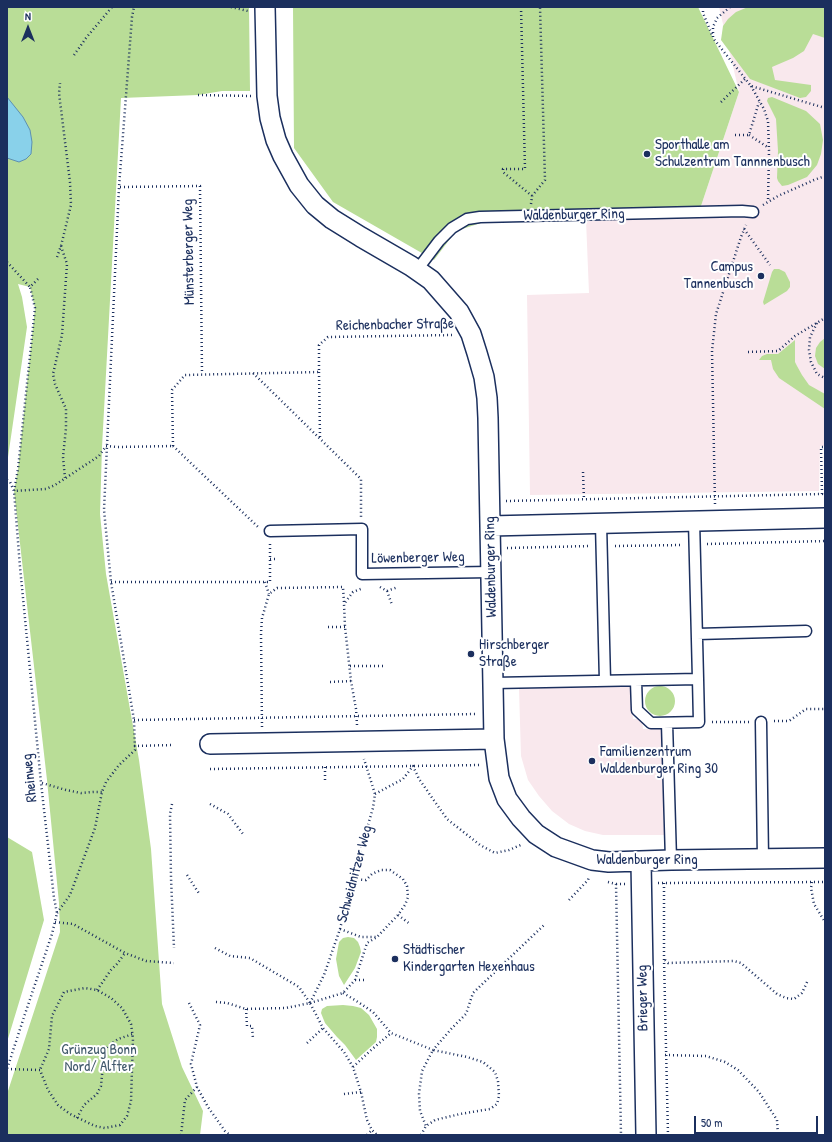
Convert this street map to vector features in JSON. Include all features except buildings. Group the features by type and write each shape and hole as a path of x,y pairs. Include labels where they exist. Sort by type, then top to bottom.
{"street":[{"name":"Waldenburger Ring","path":"265,7 267,96 270,118 276,140 299,185 315,205 332,219 431,280 459,312 471,334 484,377 487,398 495,714 494,738 499,778 507,799 521,818 536,834 556,847 592,860 609,862 641,862 670,860 825,858"},
{"path":"490,526 825,518"},
{"path":"210,744 494,738"},
{"name":"Brieger Weg","path":"641,862 646,1135"}],"lane":[{"name":"Waldenburger Ring","path":"417,270 439,241 452,228 467,219 480,216 753,212"},
{"path":"636,681 637,710 651,723 699,722 694,521"},
{"path":"601,524 605,681"},
{"path":"270,531 362,529"},
{"name":"Löwenberger Weg","path":"362,529 362,574 491,572"},
{"path":"697,634 806,632"},
{"path":"494,683 698,679"},
{"path":"761,722 763,859"},
{"path":"667,723 670,860"}],"path":[{"path":"74,55 112,7"},
{"path":"57,913 70,896 95,828 102,792 111,775 135,750 134,720 111,582 104,510 119,187 134,7"},
{"path":"521,7 525,169 503,169 503,172 532,196"},
{"path":"531,216 532,196 545,180 540,7"},
{"path":"703,7 703,13 713,38 751,86 764,109 768,121 768,202"},
{"path":"713,38 713,27 717,18 730,7"},
{"path":"721,102 745,79"},
{"path":"57,257 71,205 59,93 60,83"},
{"path":"751,86 825,108"},
{"path":"198,95 267,96"},
{"path":"749,135 759,101"},
{"path":"735,135 749,135 769,148"},
{"path":"716,521 712,351 716,314 733,259 744,229 753,212 778,196 825,176"},
{"name":"Münsterberger Weg","path":"119,187 200,186 202,374"},
{"path":"744,229 770,264"},
{"path":"61,246 67,264 62,335 53,374 55,384 66,409 63,457 65,479"},
{"path":"7,262 30,287 34,296 36,308 18,469 14,491 46,489 65,479 98,456 106,446"},
{"path":"30,287 38,279"},
{"path":"748,352 778,351 795,336 825,318"},
{"path":"817,322 810,336 810,362 817,374 825,378"},
{"name":"Reichenbacher Straße","path":"320,438 319,345 328,337 471,334"},
{"path":"172,446 172,390 185,375 319,372"},
{"path":"252,373 320,438 360,479 362,529"},
{"path":"106,446 172,446 262,531 270,531 270,582 111,582"},
{"path":"489,502 822,494 821,447 825,447"},
{"path":"583,472 584,500"},
{"name":"Rheinweg","path":"7,480 10,482 14,491 41,783 57,913 52,934 7,1069"},
{"path":"490,549 825,541"},
{"path":"270,559 277,559"},
{"path":"262,743 261,633 262,618 269,594 265,582"},
{"name":"Schweidnitzer Weg","path":"269,594 277,588 343,587 345,627 359,741 374,794 373,808 352,879 340,929 324,975 310,1003"},
{"path":"344,604 353,592 369,587"},
{"path":"374,587 380,587 387,591 392,605"},
{"path":"328,627 345,627"},
{"path":"350,666 385,666"},
{"path":"330,682 351,681"},
{"path":"134,720 495,714"},
{"path":"134,746 172,745"},
{"path":"210,769 497,765"},
{"path":"374,794 403,779 413,766"},
{"path":"413,766 419,779 447,818 480,845 495,853 509,850 526,842 536,834"},
{"path":"325,767 325,780"},
{"path":"41,783 81,793 102,792"},
{"path":"172,804 170,814 174,948"},
{"path":"210,804 228,814 243,834"},
{"path":"569,900 588,880 592,860"},
{"path":"216,1002 227,1003 246,1009 286,1008 310,1003 343,993 355,980 367,943 377,937 398,915 405,905 408,897 407,886 403,879 390,870 381,870 372,874 366,880 352,879"},
{"path":"187,875 200,895"},
{"path":"608,882 616,884 641,884 825,882"},
{"path":"812,882 811,888 814,904 825,922"},
{"path":"664,883 664,959 668,1135"},
{"path":"616,884 621,1135"},
{"path":"398,915 410,924"},
{"path":"55,922 73,924 125,953 146,961 174,963"},
{"path":"426,1126 420,1111 419,1094 422,1071 433,1050 466,1014 473,993 545,924"},
{"path":"340,929 361,937 377,937"},
{"path":"215,948 230,956 250,958 299,987 310,1003 323,1028 344,1052 353,1067 361,1092 367,1120 372,1130 377,1135"},
{"path":"97,990 125,953"},
{"path":"642,959 664,959 668,963 734,961 741,963 777,994 786,998 794,999 802,993 808,980"},
{"path":"355,980 367,980"},
{"path":"85,988 97,990 112,998 122,1008 131,1024 133,1034 131,1101 127,1116 120,1125 105,1128 95,1126 77,1118 58,1105 48,1090 40,1070 49,1049 52,1016 64,992 85,988"},
{"path":"343,993 373,1012 391,1033 433,1050 483,1062 495,1072 498,1081 499,1096 497,1104 490,1109 435,1120 426,1126 421,1135"},
{"path":"189,1002 200,1025 191,1064 197,1087 208,1107 230,1135"},
{"path":"246,1009 247,1026 252,1026 252,1039"},
{"path":"307,1042 323,1028"},
{"path":"353,1067 370,1050 391,1033"},
{"path":"77,1118 84,1105 97,1094 101,1086 104,1053 108,1046 118,1039 133,1034"},
{"path":"644,1055 706,1056 725,1062 738,1070 759,1092 777,1120 778,1135"},
{"path":"7,1069 40,1070"},
{"path":"181,1135 185,1100 197,1087"},
{"path":"344,1094 361,1092"},
{"path":"367,1135 372,1130"}],"shaded area":[{"path":"719,7 825,7 825,446 820,446 819,491 530,495 527,295 589,293 586,220 697,218 739,92"},
{"name":"Familienzentrum Waldenburger Ring 30","path":"631,685 633,719 642,719 643,729 661,729 664,835 603,835 585,831 569,824 552,811 539,796 528,780 521,756 519,689"}],"green space":[{"name":"Grünzug Bonn Nord/ Alfter","path":"7,7 249,7 250,91 222,91 198,95 121,98 102,447 100,514 106,574 139,760 151,849 162,1004 182,1067 203,1111 200,1135 7,1135 7,1094 60,932 59,903 47,780 14,491 18,469 35,308 30,287 18,284 22,297 27,327 7,464"},
{"path":"293,7 698,7 739,92 697,218 484,222 456,231 434,260 333,202 294,148"},
{"path":"748,7 825,7 825,38 813,34 804,51 793,58 772,67 775,80 811,85 811,91 806,97 800,98 750,79 721,40 723,26 728,19 736,12"},
{"path":"772,97 806,111 820,124 823,140 821,154 817,165 807,177 782,186 777,178 778,151 776,119 767,101 768,98"},
{"path":"774,269 779,269 785,272 790,282 790,287 787,291 764,305 763,302"},
{"path":"825,338 825,369 818,364 815,356 816,348"},
{"path":"795,340 795,362 809,385 825,394 825,409 779,378 773,369 771,360 759,360 762,356 767,354 778,354"},
{"path":"660,686 671,690 675,701 671,712 660,716 649,712 645,701 649,690"},
{"path":"7,837 32,852 44,920 7,1042"},
{"path":"343,938 354,938 358,942 361,952 355,968 344,985 339,976 336,959 339,942"},
{"path":"343,1005 361,1008 369,1015 377,1029 376,1042 356,1060 345,1045 325,1023 321,1013 322,1009 327,1006"}],"water":[{"path":"7,97 23,117 30,130 32,142 31,154 26,159 19,162 7,158"}],"place":[{"name":"Sporthalle am Schulzentrum Tannnenbusch","path":"647,154"},
{"name":"Campus Tannenbusch","path":"761,276"},
{"name":"Hirschberger Straße","path":"471,654"},
{"name":"Familienzentrum Waldenburger Ring 30","path":"592,761"},
{"name":"Städtischer Kindergarten Hexenhaus","path":"395,959"}]}
